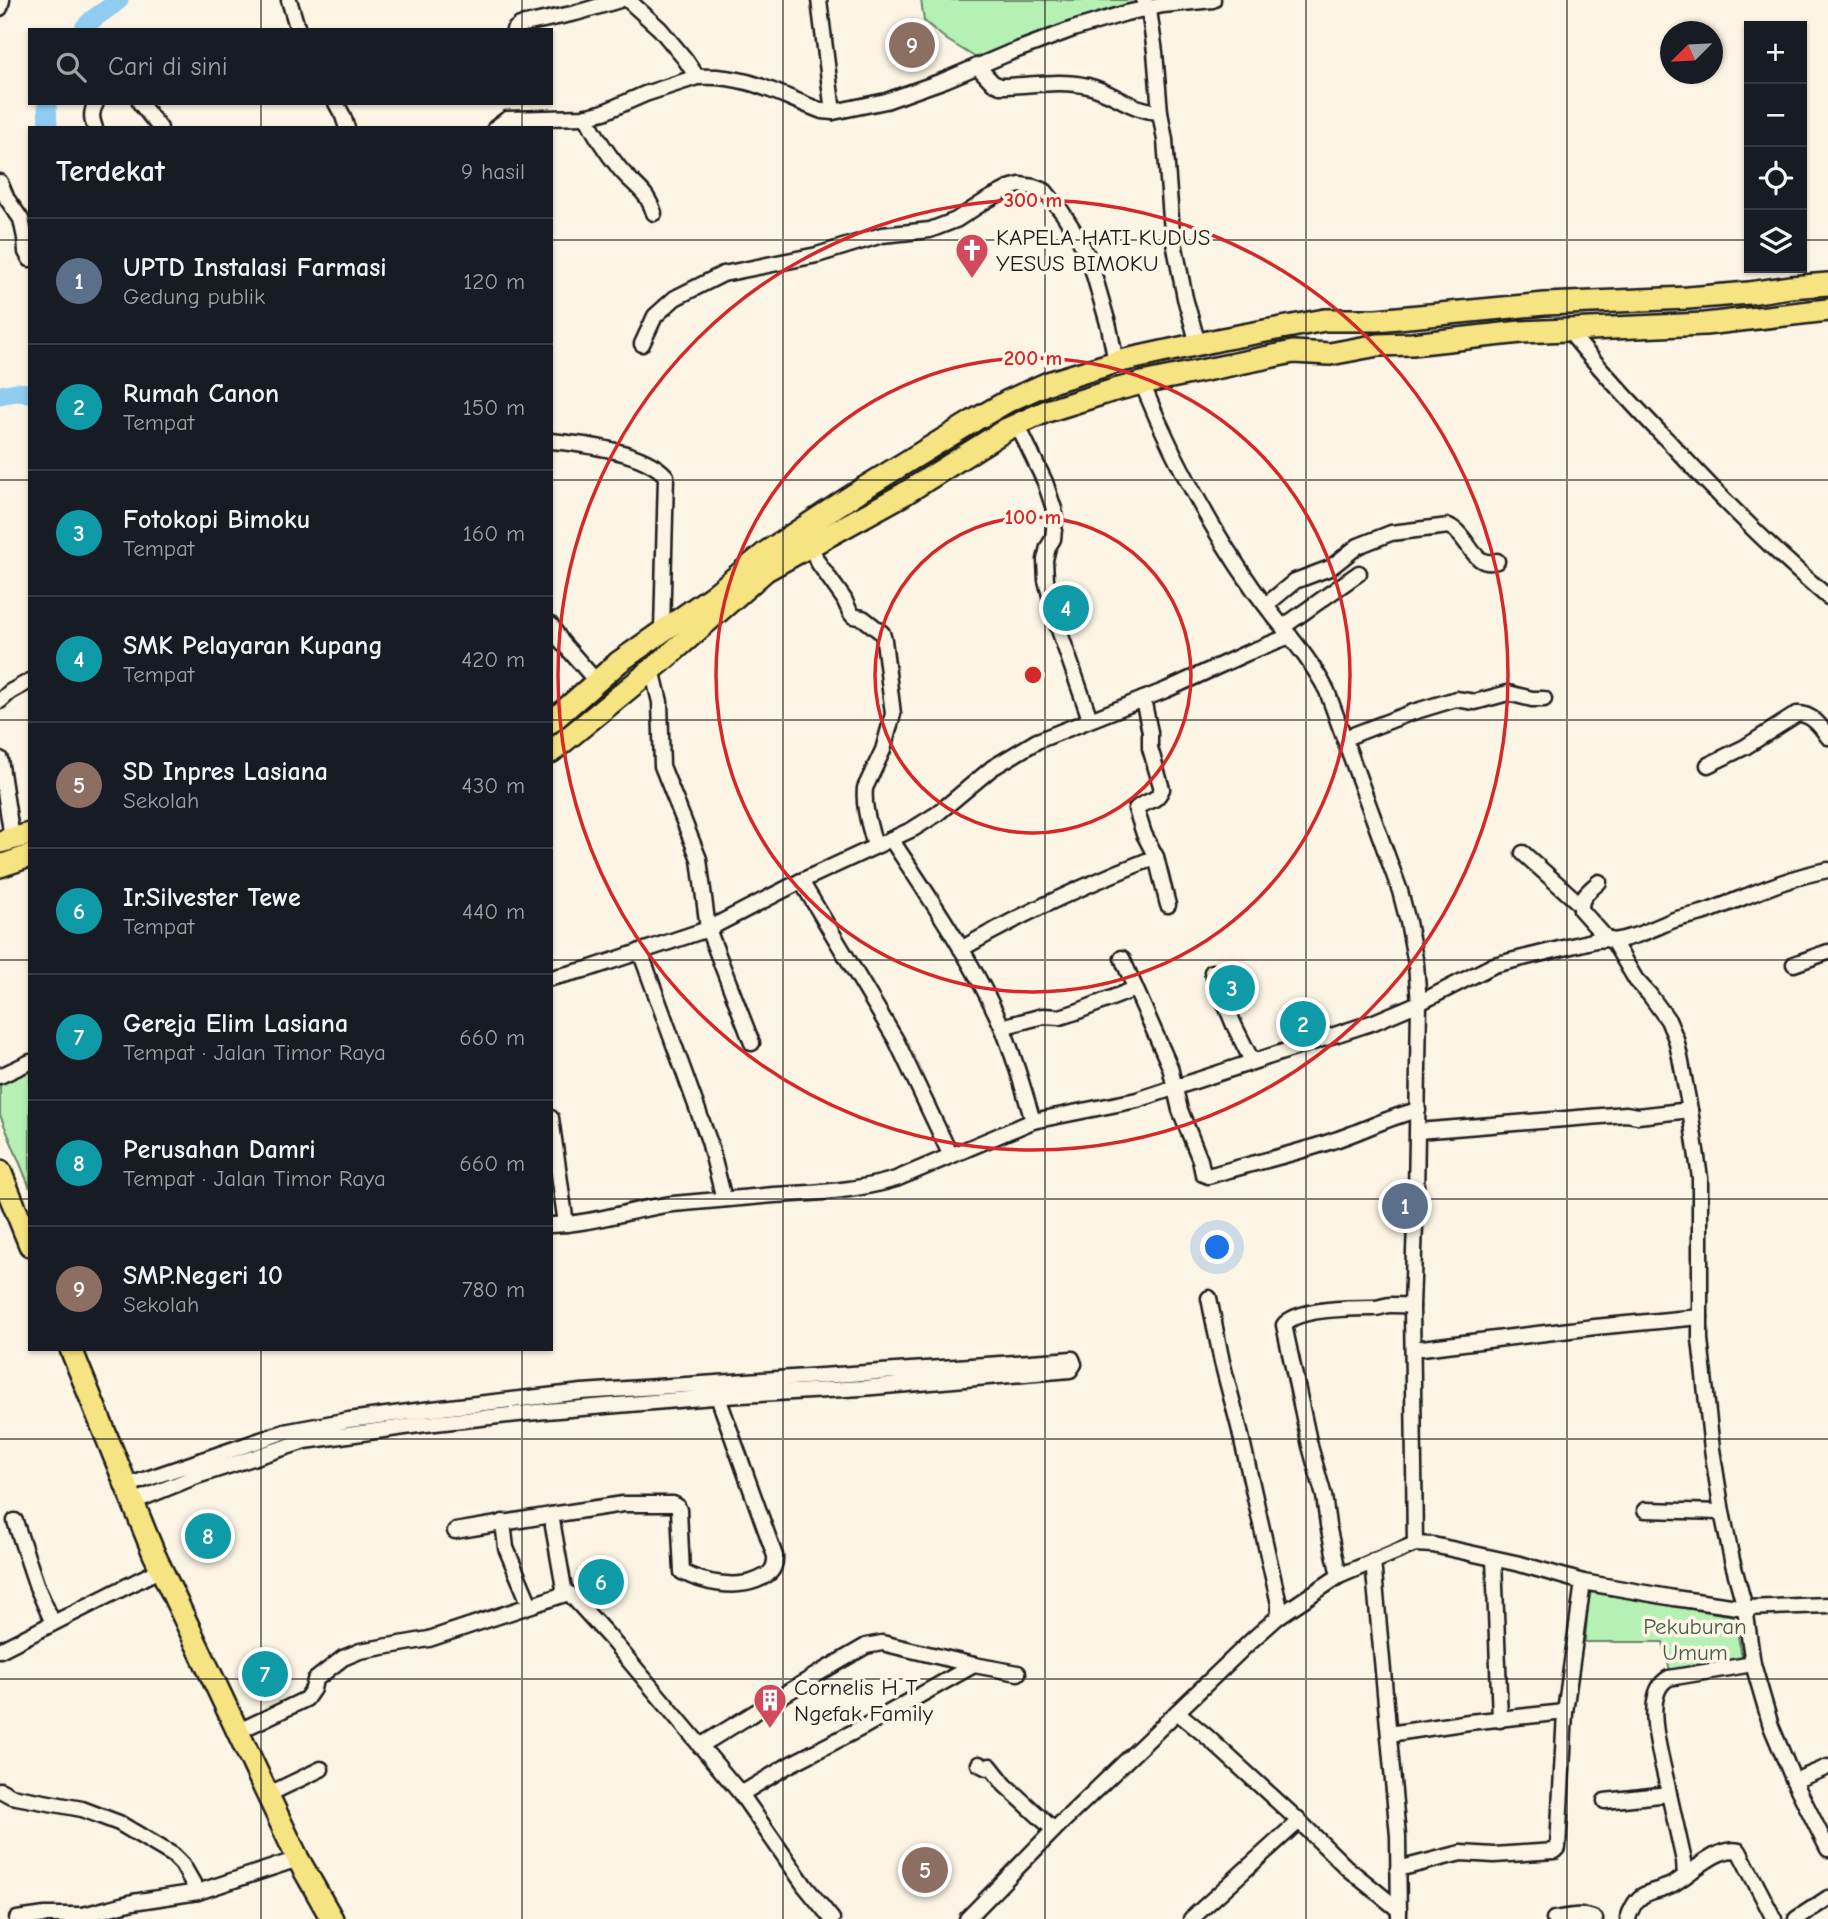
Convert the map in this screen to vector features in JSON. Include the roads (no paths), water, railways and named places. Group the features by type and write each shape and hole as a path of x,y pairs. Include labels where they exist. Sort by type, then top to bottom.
{"highway":[{"path":"553,720 596,681 654,636 714,595 768,551 947,437 1008,401 1048,383 1116,362 1325,320 1377,320 1508,307 1688,298 1828,284"},
{"path":"1508,307 1509,334"},
{"path":"553,750 766,570 904,494 1017,424 1047,411 1142,383 1293,352 1330,354 1378,345 1509,334 1705,324 1828,310"},
{"path":"947,437 960,457"},
{"path":"654,636 657,665"},
{"path":"0,866 28,857"},
{"path":"0,1171 28,1240"},
{"path":"72,1351 162,1569 267,1796 332,1919"}],"street":[{"path":"0,8 2,0"},
{"path":"289,0 297,28"},
{"path":"516,28 620,0"},
{"path":"628,0 660,29 697,77"},
{"path":"819,0 833,112"},
{"path":"497,126 508,113 586,116 604,112 645,94 697,77 713,76 748,80 822,111 833,112 886,101 1073,29 1146,5 1213,0"},
{"path":"1146,5 1155,52 1172,232 1185,298 1199,344"},
{"path":"977,66 993,83 1000,86 1062,83 1086,86 1101,90 1134,108 1160,112"},
{"path":"94,126 92,111 95,105"},
{"path":"142,105 158,126"},
{"path":"337,105 346,126"},
{"path":"586,116 613,160 649,198 654,213"},
{"path":"0,182 7,200 21,219 28,256"},
{"path":"642,344 655,316 675,298 723,274 817,255 882,235 930,230 956,220 988,200 1020,185 1045,191 1078,237 1090,261 1116,362"},
{"path":"1569,331 1594,362 1700,476 1797,571 1828,597"},
{"path":"1142,383 1175,459 1242,573 1316,669 1332,702 1400,891 1408,922 1416,964 1419,1003 1412,1306 1415,1544"},
{"path":"1017,424 1045,482 1054,509 1053,540 1045,560 1046,580 1058,627 1090,719"},
{"path":"553,441 605,449 641,459 667,476 654,636"},
{"path":"1266,605 1296,581 1330,568 1352,550 1391,533 1449,526 1459,533 1480,560 1491,563 1497,561"},
{"path":"811,546 817,561 853,616 863,618 882,633 889,663 894,714 864,796 875,846"},
{"path":"553,978 578,972 708,929 801,881 913,830 937,814 992,768 1020,750 1247,653 1287,632 1359,573"},
{"path":"553,628 561,642 596,681"},
{"path":"657,665 662,766 699,859 708,929 752,1043"},
{"path":"0,701 28,682"},
{"path":"1345,738 1456,699 1475,702 1508,693 1544,699"},
{"path":"1143,699 1150,732 1150,748 1162,789 1151,803 1136,809 1144,834 1156,857 1168,905"},
{"path":"1708,765 1745,747 1797,714 1805,714 1814,720 1828,737"},
{"path":"0,759 14,838"},
{"path":"891,839 961,949 1002,1027 1033,1121"},
{"path":"1523,853 1581,905"},
{"path":"961,949 1086,885 1156,857"},
{"path":"553,1225 592,1221 649,1207 866,1188 896,1179 1033,1121 1137,1100 1374,1021 1419,1003 1494,965 1610,940 1628,939 1678,919 1710,911 1804,874 1828,870"},
{"path":"801,881 896,1040 951,1156"},
{"path":"1599,882 1587,892 1581,910 1610,940 1636,980 1668,1020 1676,1039 1700,1178 1700,1339 1712,1449 1732,1560 1745,1608 1753,1664 1771,1726 1794,1781 1828,1849"},
{"path":"640,951 709,1141 724,1199"},
{"path":"1794,964 1828,952"},
{"path":"1122,958 1170,1068 1183,1119 1203,1174 1208,1176 1303,1151 1363,1131 1396,1115 1418,1110"},
{"path":"1212,972 1252,1061"},
{"path":"1002,1027 1044,1016 1054,1017 1076,1012 1135,989"},
{"path":"0,1076 28,1063"},
{"path":"1418,1131 1690,1110"},
{"path":"553,1132 566,1224"},
{"path":"1209,1298 1279,1604 1279,1616"},
{"path":"1339,1576 1324,1496 1310,1446 1284,1325 1299,1316 1340,1308 1412,1306"},
{"path":"1413,1349 1700,1317"},
{"path":"130,1494 270,1436 300,1428 424,1410 718,1397 862,1388 1070,1370 1074,1364 1072,1359 1034,1361 544,1404"},
{"path":"455,1531 623,1504 673,1504 679,1510 682,1572 738,1585 750,1583 771,1573 776,1563 775,1556 718,1397"},
{"path":"1645,1510 1723,1512"},
{"path":"551,1515 565,1594"},
{"path":"15,1521 37,1587 53,1623"},
{"path":"503,1522 506,1548 530,1605"},
{"path":"967,1919 1054,1830 1279,1616 1339,1576 1415,1544 1433,1545 1583,1581 1674,1598 1745,1608 1828,1605"},
{"path":"1493,1559 1500,1720"},
{"path":"1373,1561 1398,1836 1399,1914"},
{"path":"0,1650 162,1569"},
{"path":"1398,1869 1461,1853 1494,1855 1555,1851 1558,1848 1565,1712 1583,1581"},
{"path":"237,1732 306,1699 315,1680 343,1658 360,1651 429,1639 565,1594 573,1596 741,1794 832,1919"},
{"path":"700,1746 866,1646 882,1643 1018,1673"},
{"path":"1685,1876 1656,1731 1656,1695 1662,1682 1669,1678 1753,1664"},
{"path":"741,1794 789,1765 974,1665"},
{"path":"1177,1712 1399,1914"},
{"path":"1390,1734 1565,1712"},
{"path":"979,1764 987,1768 990,1766 1005,1785 1054,1830"},
{"path":"1794,1781 1828,1767"},
{"path":"267,1796 321,1769"},
{"path":"0,1790 11,1796 82,1810 119,1823 173,1855 182,1864 198,1892"},
{"path":"1605,1801 1669,1794"},
{"path":"1191,1919 1298,1821"},
{"path":"1628,1919 1630,1911 1642,1896 1671,1885 1704,1862 1730,1850 1740,1851 1774,1919"},
{"path":"23,1919 45,1915 84,1917 133,1902 198,1892 298,1859"},
{"path":"1796,1919 1828,1898"},
{"path":"1554,1919 1581,1916 1595,1919"}],"waterway":[{"path":"84,28 119,0"},
{"path":"47,105 48,126"},
{"path":"0,395 28,393"}],"place":[{"name":"SMP.Negeri 10","path":"912,45"},
{"name":"KAPELA HATI KUDUS YESUS BIMOKU","path":"972,280"},
{"name":"SMK Pelayaran Kupang","path":"1066,608"},
{"name":"Fotokopi Bimoku","path":"1232,988"},
{"name":"Rumah Canon","path":"1303,1024"},
{"name":"UPTD Instalasi Farmasi","path":"1405,1206"},
{"name":"Perusahan Damri","path":"208,1536"},
{"name":"Ir.Silvester Tewe","path":"601,1582"},
{"name":"Gereja Elim Lasiana","path":"265,1674"},
{"name":"Cornelis H T Ngefak Family","path":"770,1730"},
{"name":"SD Inpres Lasiana","path":"925,1870"}],"park label":[{"name":"Pekuburan Umum","path":"1695,1639"}]}
